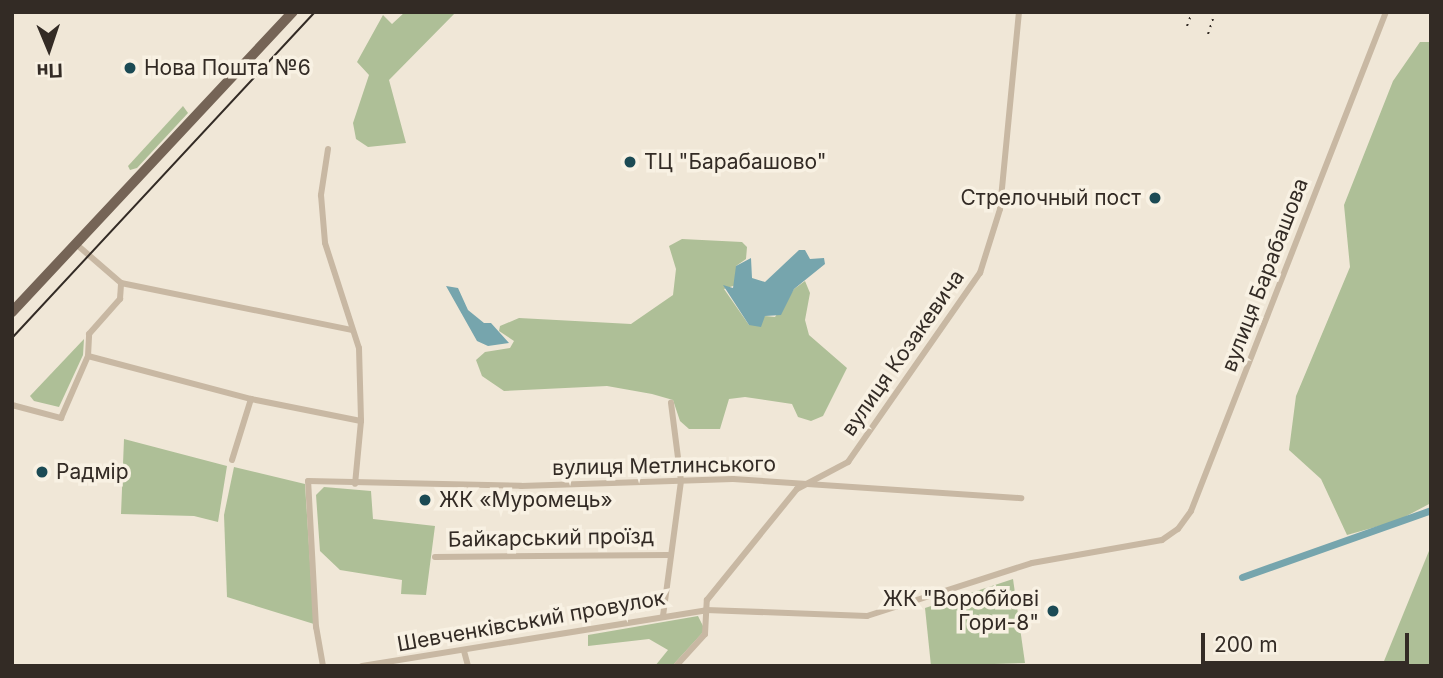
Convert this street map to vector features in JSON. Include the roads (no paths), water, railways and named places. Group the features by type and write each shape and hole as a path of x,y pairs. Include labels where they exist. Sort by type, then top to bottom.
{"main road":[{"path":"12,312 293,12"}],"street":[{"name":"вулиця Козакевича","path":"804,483 836,472 848,462 983,267 1000,209 1019,12"},
{"name":"вулиця Барабашова","path":"1162,540 1178,529 1191,511 1386,12"},
{"path":"328,149 322,220 351,330 359,348 361,421 355,484"},
{"path":"76,244 121,283 351,330"},
{"path":"12,405 61,418 88,356 89,334 120,299 121,283"},
{"path":"88,356 251,400 361,421"},
{"path":"232,460 251,400"},
{"path":"663,616 668,555 681,481 671,403"},
{"name":"вулиця Метлинського","path":"323,666 316,627 308,481 522,486 681,481 804,483 1021,498"},
{"path":"676,666 705,634 709,623 707,600 804,483"},
{"name":"Шевченківський провулок","path":"362,666 412,663 464,651 706,610 867,616 1032,562 1162,540"},
{"name":"Байкарський проїзд","path":"435,557 668,555"},
{"path":"464,651 468,666"}],"water":[{"path":"799,250 805,250 810,259 824,258 825,264 794,289 781,315 765,316 761,327 749,325 723,285 733,288 736,266 751,258 752,278 765,282"},
{"path":"446,286 458,288 468,310 484,323 491,323 509,343 488,346 477,341"}],"waterway":[{"path":"1242,577 1431,510"}],"tram line":[{"path":"12,338 315,12"}],"railway":[{"path":"1187,26 1192,12"},
{"path":"1208,34 1215,12"}],"place":[{"name":"Нова Пошта №6","path":"130,68"},
{"name":"ТЦ \"Барабашово\"","path":"630,162"},
{"name":"Стрелочный пост","path":"1155,198"},
{"name":"Радмір","path":"42,472"},
{"name":"ЖК «Муромець»","path":"425,500"},
{"name":"ЖК \"Воробйові Гори-8\"","path":"1053,611"}]}
